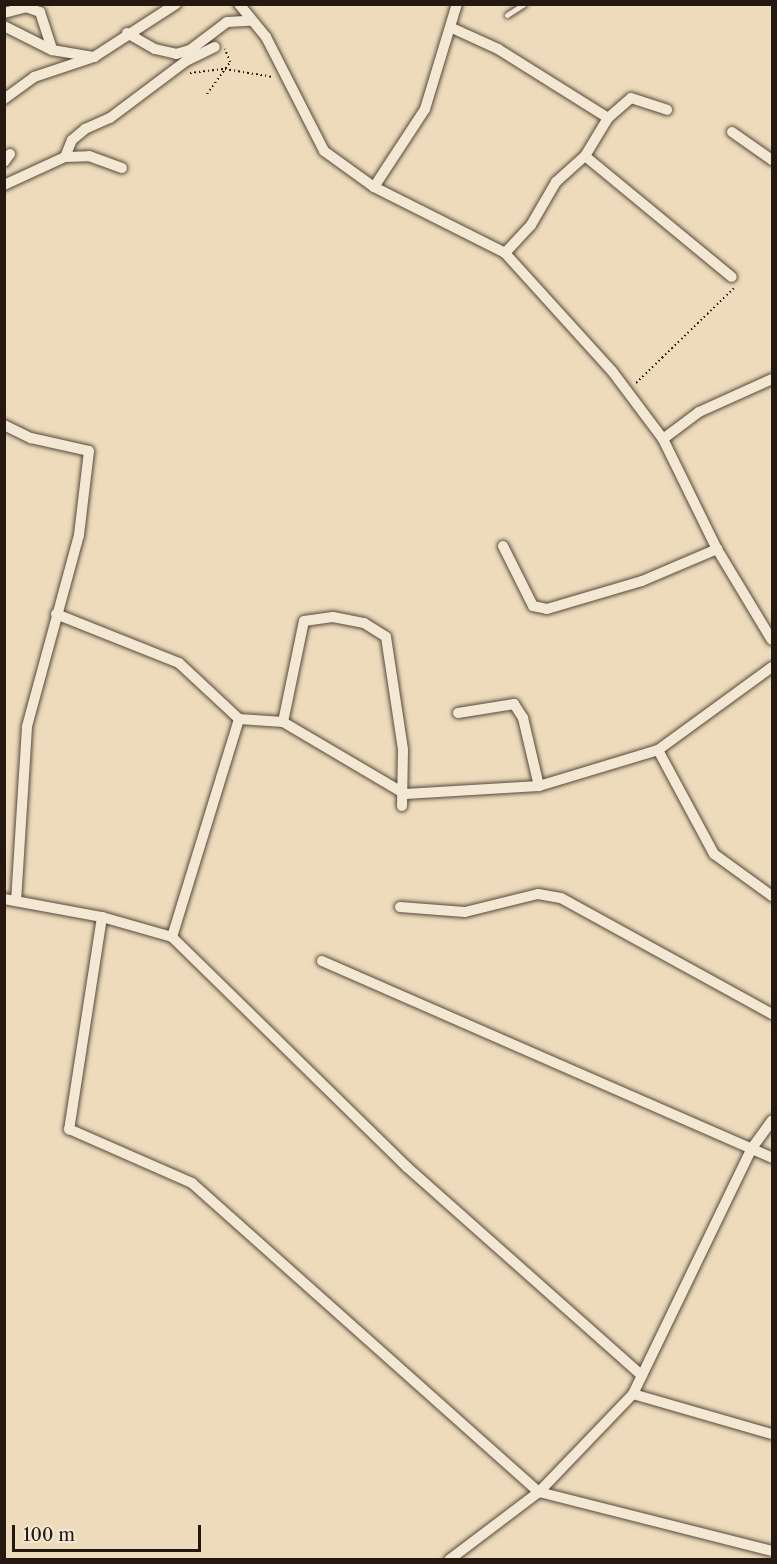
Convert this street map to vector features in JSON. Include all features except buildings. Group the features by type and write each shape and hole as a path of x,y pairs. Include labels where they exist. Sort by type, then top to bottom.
{"street":[{"path":"4,99 34,77 94,57 127,33 166,15 176,4"},
{"path":"238,4 249,21 266,37 324,151 374,187 505,253 626,390 663,439 717,549 772,640"},
{"path":"374,187 425,109 458,4"},
{"path":"4,13 26,6 40,12 52,50"},
{"path":"127,33 155,50 176,54 190,50 227,22 249,21"},
{"path":"4,26 52,50 94,57"},
{"path":"452,28 498,49 608,118"},
{"path":"65,157 72,140 85,129 110,118 215,46"},
{"path":"505,253 531,225 556,182 585,156 608,118 631,98 667,110"},
{"path":"732,132 772,160"},
{"path":"4,185 65,157 89,156 122,168"},
{"path":"585,156 732,277"},
{"path":"663,439 699,411 772,379"},
{"path":"4,425 31,438 89,451 79,535 27,727 10,900 102,917 172,937 407,1167 642,1376"},
{"path":"503,546 533,606 547,609 642,581 717,549"},
{"path":"56,614 178,663 239,719 283,722 405,794 539,786 658,750 772,667"},
{"path":"283,722 304,621 333,617 364,623 386,637 405,794 402,806"},
{"path":"459,713 514,704 523,718 539,786"},
{"path":"172,937 239,719"},
{"path":"658,750 714,854 772,896"},
{"path":"400,907 465,912 538,894 561,898 772,1014"},
{"path":"102,917 69,1129 192,1183 539,1492 772,1551"},
{"path":"322,961 772,1158"},
{"path":"449,1560 539,1492 633,1394 752,1148 772,1120"},
{"path":"633,1394 772,1434"}],"lane":[{"path":"507,15 524,4"}],"path":[{"path":"207,94 225,69 230,53 215,46"},
{"path":"176,72 225,69 285,78"},
{"path":"626,390 662,363 729,297 732,277"}]}
